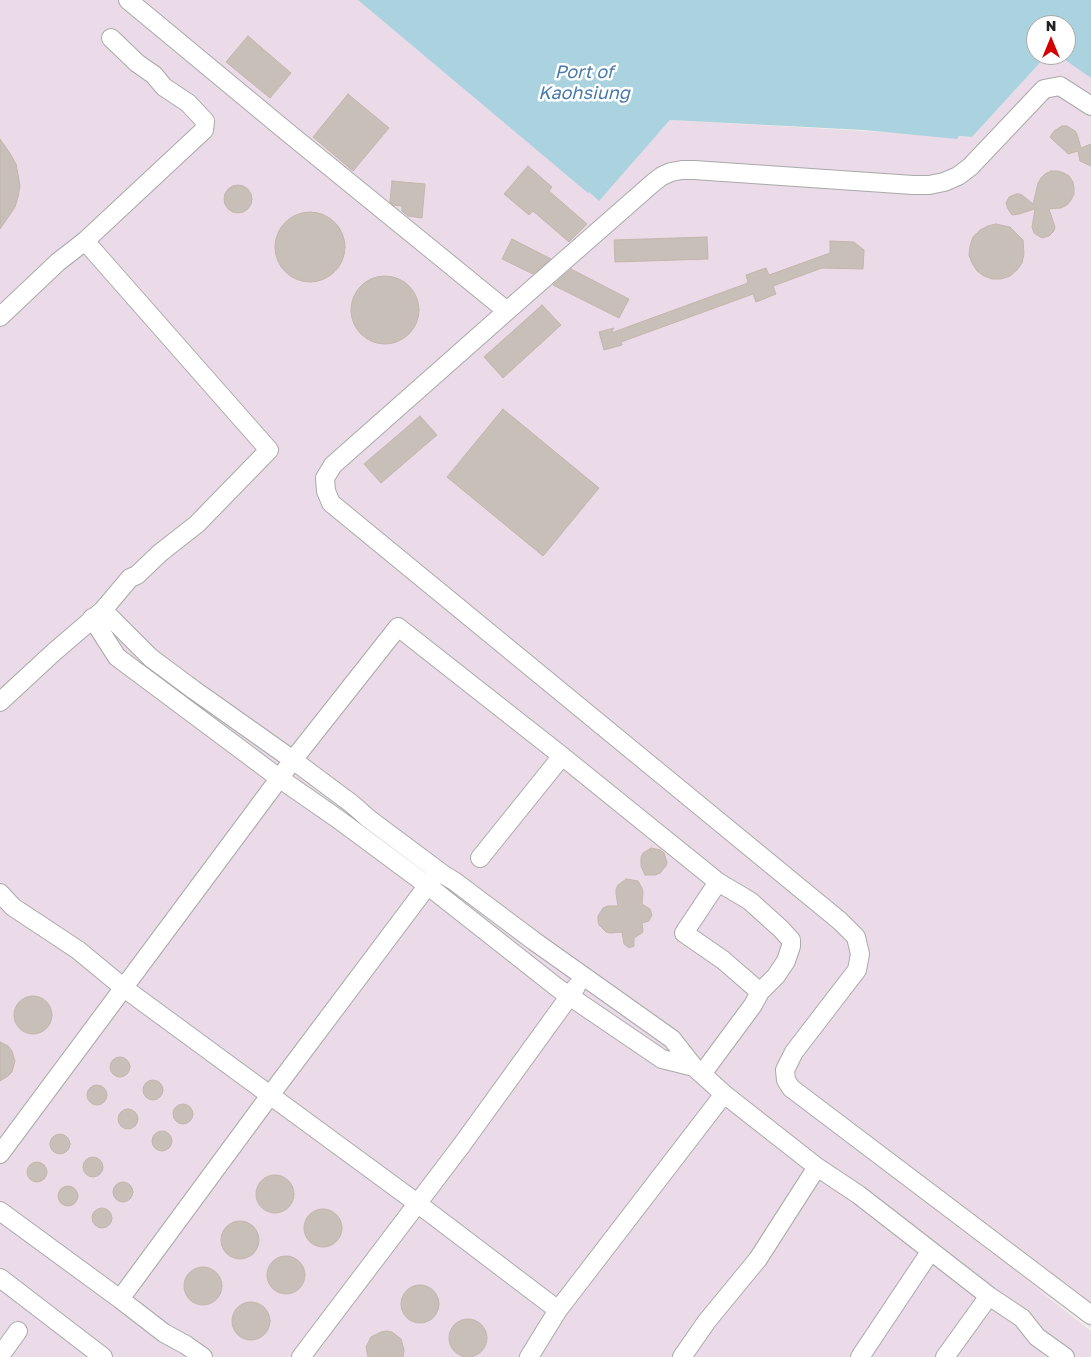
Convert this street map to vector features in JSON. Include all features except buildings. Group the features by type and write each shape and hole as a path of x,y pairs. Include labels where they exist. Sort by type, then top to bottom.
{"lane":[{"path":"128,0 507,311"},
{"path":"0,317 204,130 205,120 188,103 164,87 154,75 137,63 111,38"},
{"path":"1091,106 1060,86 1044,89 970,167 958,176 944,182 928,185 694,170 671,172 662,176 333,465 325,478 326,492 331,503 840,921 856,937 860,954 857,970 794,1052 785,1070 786,1080 791,1088 1091,1315"},
{"path":"0,702 98,614 130,578 137,575 160,553 197,524 269,450 85,241"},
{"path":"98,614 151,658 293,760 438,871 672,1039 698,1070 724,1094 816,1167 859,1196 930,1252 1022,1318 1037,1336 1065,1357"},
{"path":"98,614 118,657 279,778 427,885 570,996 662,1060 698,1070"},
{"path":"0,1154 279,778 398,627 718,882 750,902 781,928 791,940 786,960 776,976 760,992 754,1005 698,1070"},
{"path":"480,858 562,756"},
{"path":"120,1299 438,871"},
{"path":"718,882 684,932 724,960 760,992"},
{"path":"0,893 13,907 78,950 124,988 271,1094 558,1310"},
{"path":"497,940 512,923"},
{"path":"301,1357 461,1146 583,976"},
{"path":"536,1355 558,1310 724,1094"},
{"path":"682,1357 707,1322 758,1259 816,1167"},
{"path":"0,1211 120,1299 164,1334 186,1345 203,1357"},
{"path":"860,1357 930,1252"},
{"path":"0,1278 103,1357"},
{"path":"945,1357 989,1296"},
{"path":"0,1356 18,1331"}],"shaded area":[{"path":"0,0 359,0 599,200 670,120 972,137 1038,65 1076,65 1076,35 1091,6 1091,1328 1026,1280 1091,1331 1091,1357 0,1357"}],"water":[{"name":"Port of Kaohsiung","path":"358,0 1091,0 1091,78 1072,65 1076,65 1076,15 1026,15 1026,65 1038,65 972,137 959,136 957,139 864,130 670,120 599,201"}]}
